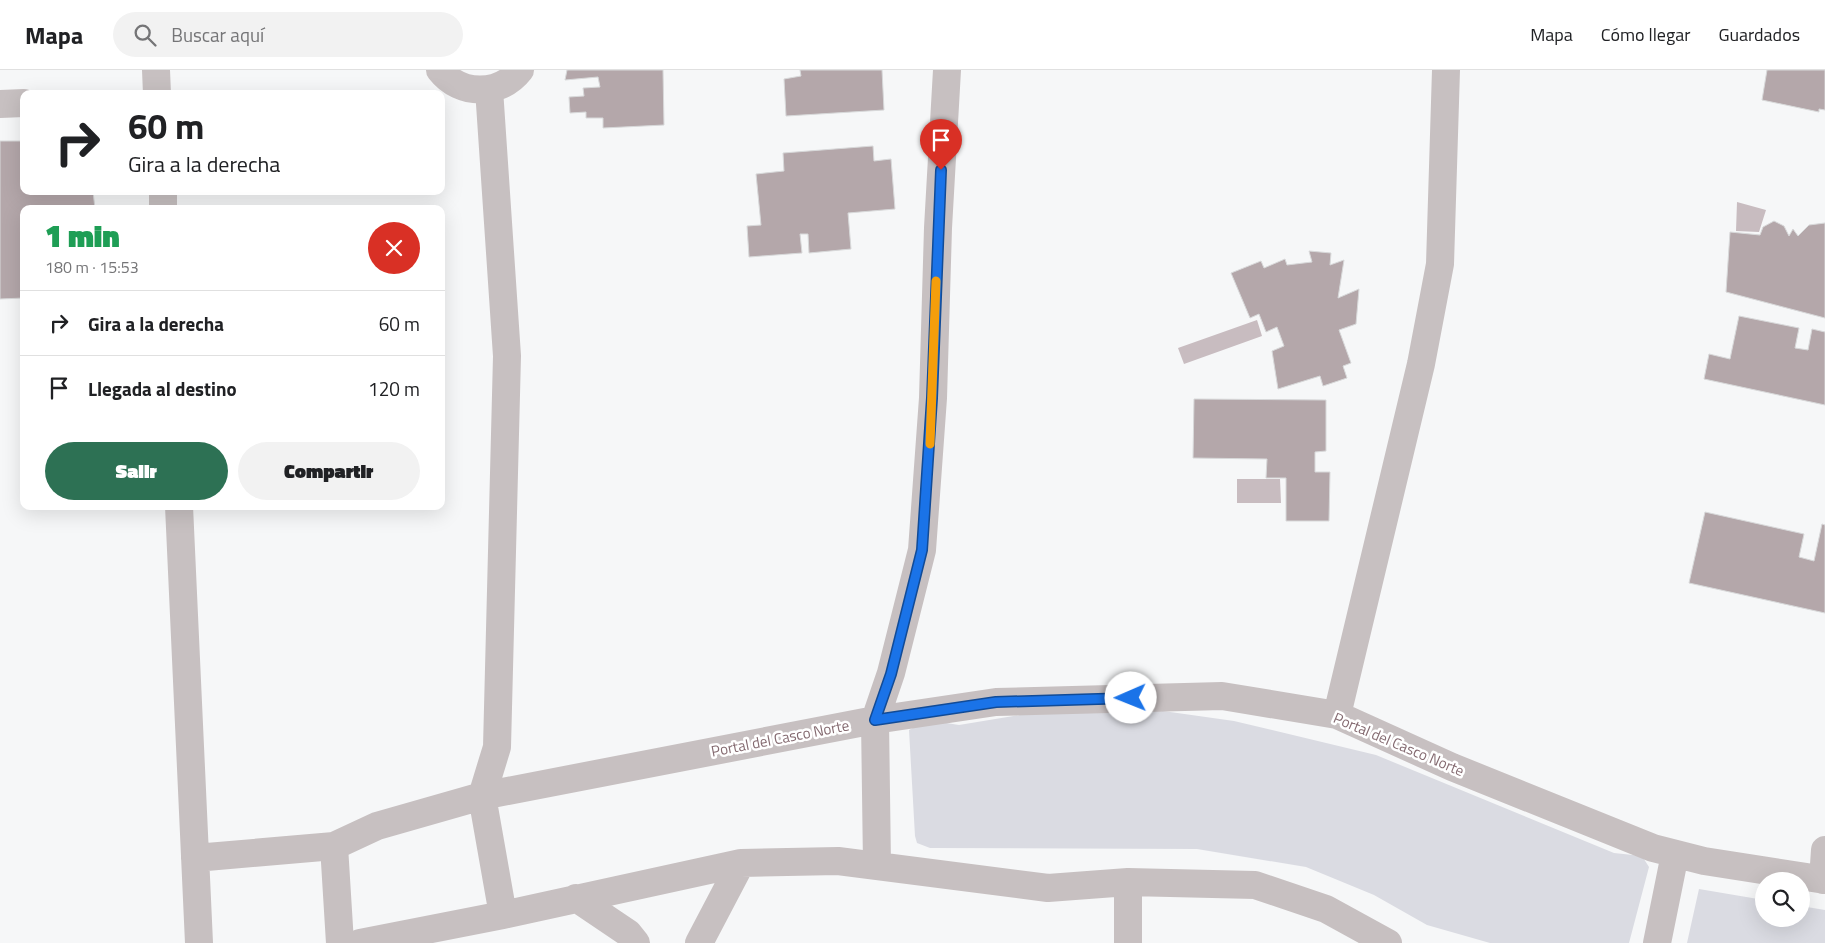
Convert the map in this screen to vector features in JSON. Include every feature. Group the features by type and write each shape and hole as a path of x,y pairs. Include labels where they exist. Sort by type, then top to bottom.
{"street":[{"path":"156,70 158,90"},
{"path":"440,70 458,85 473,90 489,89 506,83 520,70"},
{"path":"877,865 875,720 891,674 922,550 932,398 946,70"},
{"path":"1337,715 1419,374 1440,264 1446,70"},
{"path":"489,89 507,356 497,747 482,796 503,915"},
{"path":"0,104 20,103"},
{"path":"179,510 199,943"},
{"name":"Portal del Casco Norte","path":"195,858 334,846 377,826 482,796 875,720 996,702 1222,696 1337,715 1452,767 1653,848 1721,864 1824,880"},
{"path":"334,846 340,943"},
{"path":"1824,880 1825,850"},
{"path":"1657,943 1675,854"},
{"path":"360,943 503,915 741,863 838,861 1048,888 1128,882 1256,885 1326,909 1388,943"},
{"path":"699,943 741,863"},
{"path":"1128,882 1128,943"},
{"path":"576,898 628,933 636,943"}],"shaded area":[{"path":"1737,202 1766,210 1759,232 1736,231"},
{"path":"1257,320 1262,336 1184,364 1178,348"},
{"path":"1237,479 1280,479 1281,503 1237,503"},
{"path":"1149,709 1234,721 1376,755 1614,853 1642,856 1649,867 1629,943 1490,943 1427,925 1374,895 1306,867 1197,849 930,848 917,843 915,836 909,730 922,723 934,721 959,725 1026,714"},
{"path":"1699,889 1755,898 1755,927 1810,927 1810,908 1825,910 1825,943 1687,943"}],"building":[{"path":"567,70 663,70 664,125 603,128 603,118 586,118 586,112 570,113 569,97 584,96 583,88 600,87 598,77 565,80"},
{"path":"800,70 882,70 884,110 786,116 784,79 801,76"},
{"path":"1767,70 1825,70 1825,110 1819,109 1819,112 1762,100"},
{"path":"0,141 20,141 20,195 93,195 95,205 20,205 20,298 0,299"},
{"path":"873,146 874,161 891,159 895,209 848,213 851,249 809,253 808,234 800,234 802,253 749,257 747,226 761,225 756,174 784,171 783,153"},
{"path":"1774,221 1784,226 1789,236 1793,229 1798,236 1809,225 1825,223 1825,318 1726,292 1730,232 1760,235 1763,227"},
{"path":"1309,251 1331,253 1330,265 1344,260 1338,298 1359,289 1356,324 1339,330 1351,363 1343,366 1347,378 1323,386 1320,376 1278,389 1272,351 1284,346 1277,327 1266,332 1259,314 1250,318 1231,273 1261,261 1264,268 1285,259 1287,265 1312,262"},
{"path":"1739,316 1799,328 1795,348 1808,350 1812,329 1825,332 1825,405 1704,379 1709,354 1730,359"},
{"path":"1194,399 1326,400 1326,451 1315,452 1315,472 1330,472 1329,521 1286,521 1286,478 1266,478 1267,459 1193,458"},
{"path":"1705,512 1804,534 1799,557 1814,561 1822,524 1825,525 1825,613 1689,583"}],"slow traffic":[{"path":"930,444 936,281"}],"route":[{"path":"941,170 932,398 922,550 891,674 875,720 996,702 1131,698"}]}
